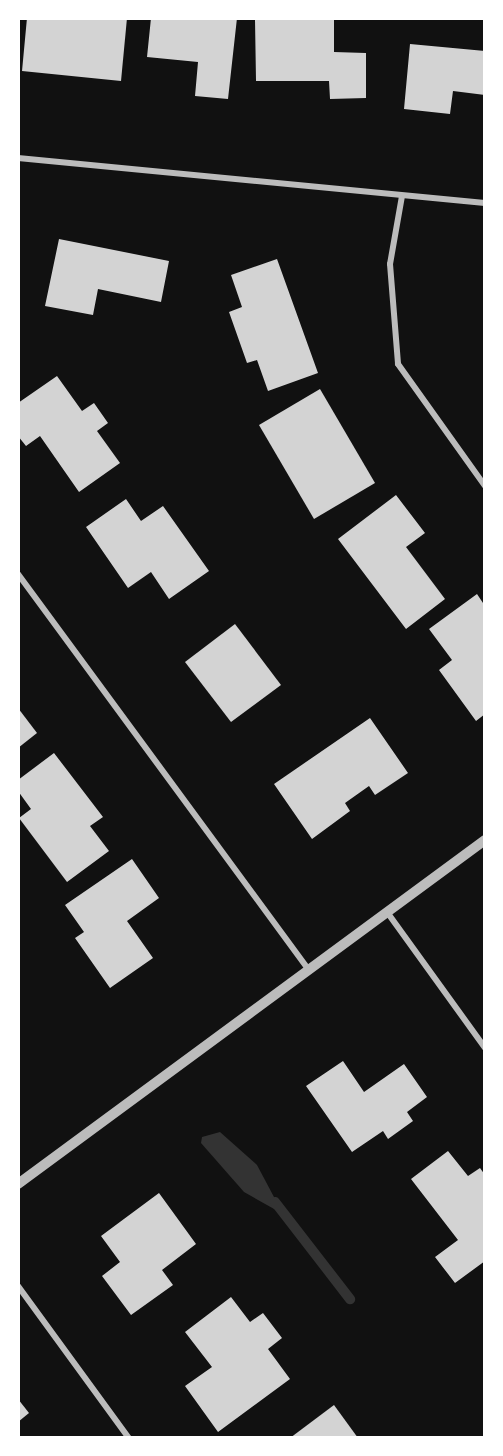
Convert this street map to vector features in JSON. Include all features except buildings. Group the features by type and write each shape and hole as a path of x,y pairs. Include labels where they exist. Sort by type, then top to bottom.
{"street":[{"path":"18,158 485,203"},
{"path":"402,196 390,264 398,364 485,486"},
{"path":"18,574 308,969"},
{"path":"18,1184 485,840"},
{"path":"387,912 485,1048"},
{"path":"18,1286 129,1438"}],"shaded area":[{"path":"220,1132 257,1165 283,1214 244,1192 201,1143 202,1137"}],"waterway":[{"path":"275,1202 350,1299"}]}
